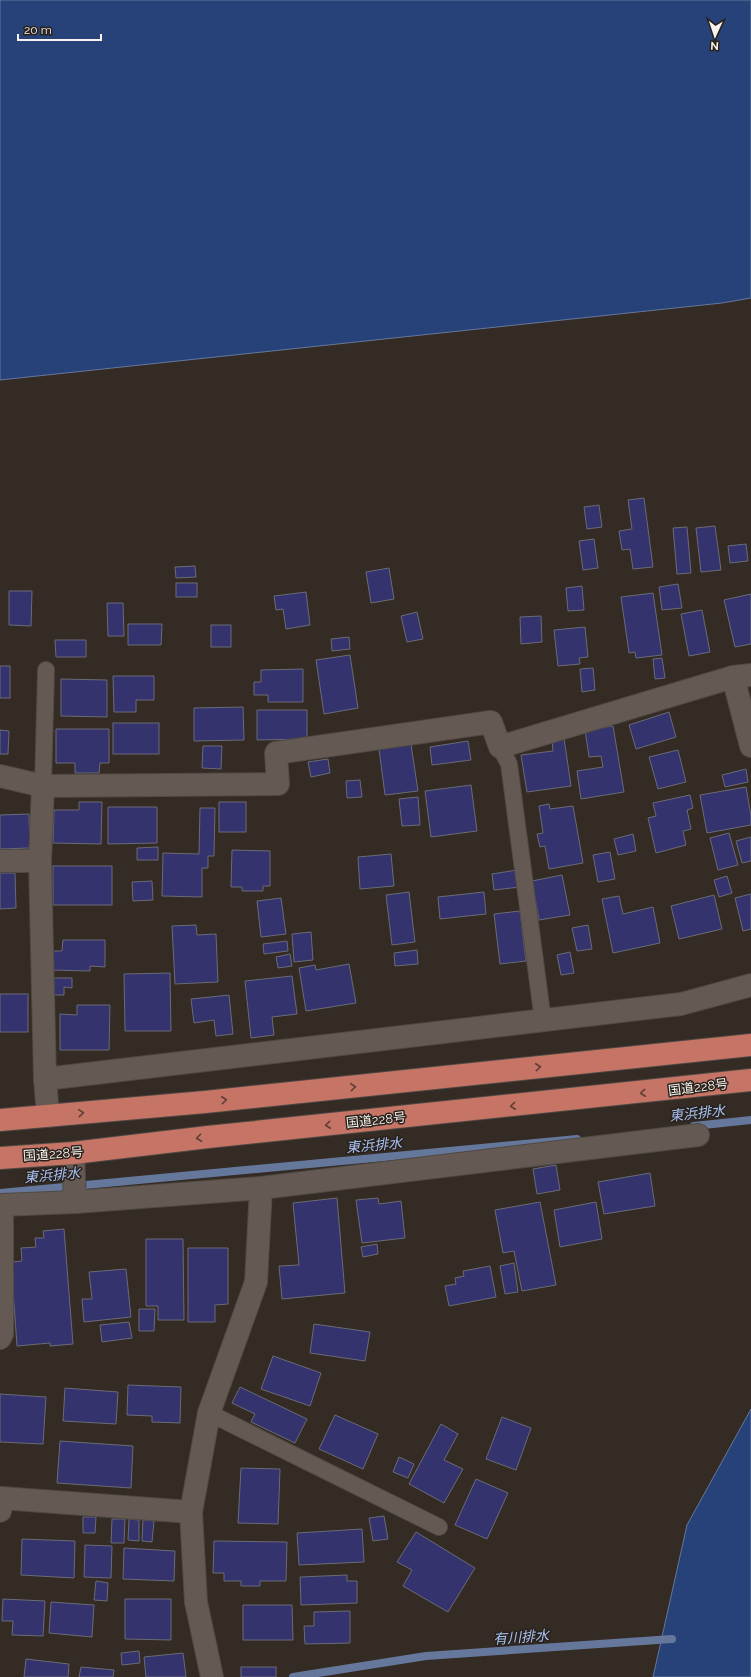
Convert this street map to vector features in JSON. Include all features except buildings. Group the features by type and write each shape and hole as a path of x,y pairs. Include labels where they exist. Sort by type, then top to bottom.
{"highway":[{"path":"0,1120 205,1102 751,1045"},
{"name":"国道228号","path":"0,1158 73,1153 208,1137 751,1080"}],"street":[{"path":"0,776 43,786 278,784 276,753 491,722 500,747 742,676 751,746"},
{"path":"43,786 40,861 45,1079 48,1116"},
{"path":"0,861 40,861"},
{"path":"45,1079 681,1004 751,985"},
{"path":"0,1338 2,1334 2,1205 75,1202 261,1188 698,1135"},
{"path":"73,1153 75,1202"},
{"path":"212,1677 196,1602 191,1512 209,1413 256,1282 261,1188"},
{"path":"0,1511 1,1498 191,1512"}],"lane":[{"path":"43,786 46,670"},
{"path":"500,747 509,764 543,1021"},
{"path":"209,1413 439,1527"}],"water":[{"path":"0,0 751,0 751,298 722,303 0,380"},
{"path":"751,1409 751,1677 653,1677 687,1525"}],"waterway":[{"name":"東浜排水","path":"694,1126 751,1120"},
{"name":"東浜排水","path":"0,1193 577,1139"},
{"name":"有川排水","path":"293,1677 426,1656 672,1639"}]}
